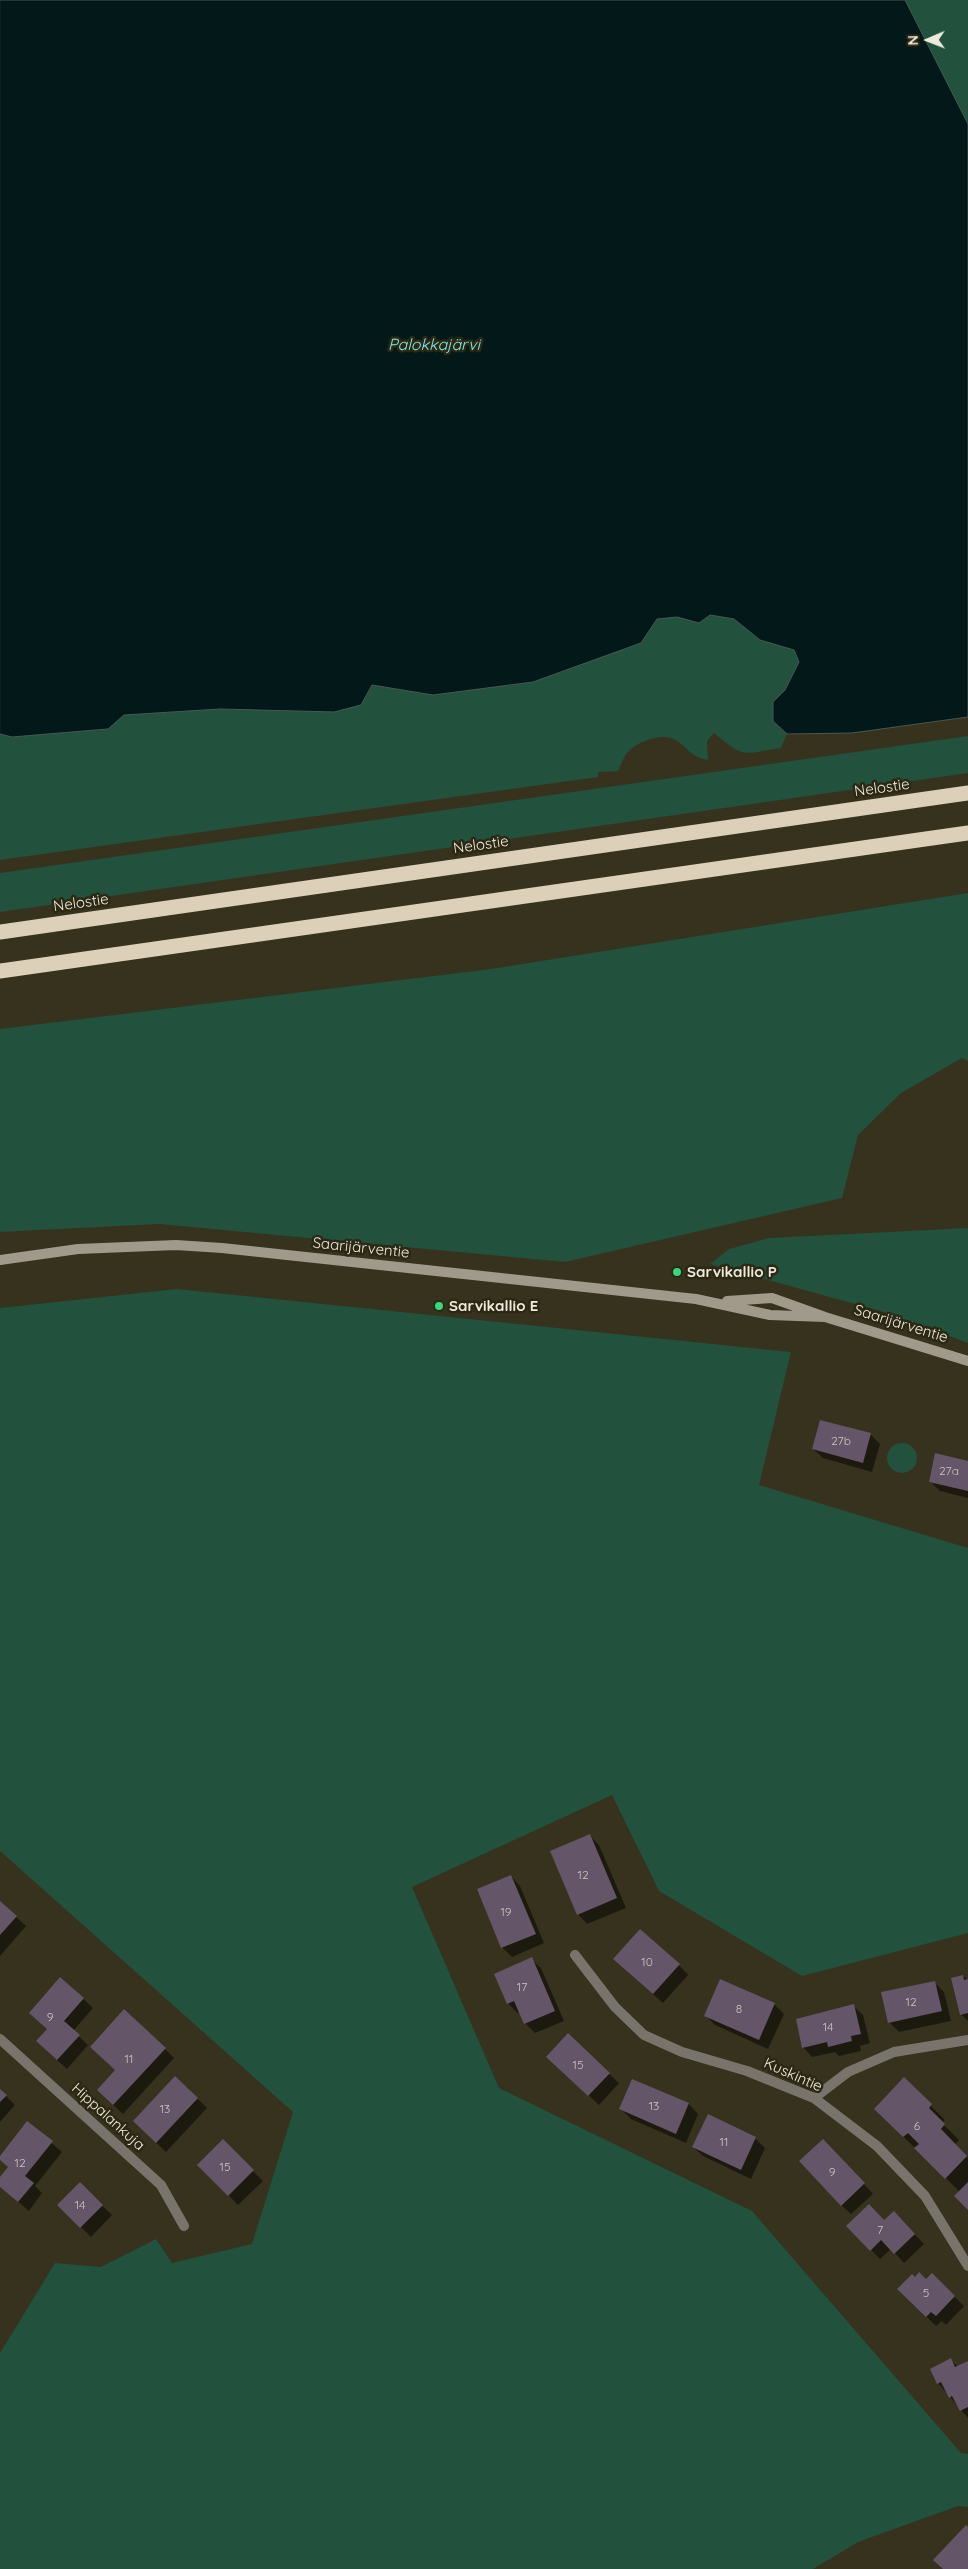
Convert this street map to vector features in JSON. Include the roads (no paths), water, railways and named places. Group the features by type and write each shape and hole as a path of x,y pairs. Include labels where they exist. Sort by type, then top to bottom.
{"highway":[{"name":"Nelostie","path":"0,932 968,793"},
{"path":"0,971 968,833"}],"main road":[{"name":"Saarijärventie","path":"0,1260 78,1249 124,1246 222,1248 719,1302 770,1315 825,1317"},
{"name":"Saarijärventie","path":"719,1302 772,1298 825,1317 968,1360"}],"street":[{"name":"Kuskintie","path":"575,1955 615,2007 644,2035 682,2052 747,2071 814,2098 877,2146 925,2196 968,2266"},
{"name":"Hippalankuja","path":"0,2039 161,2185 184,2226"},
{"path":"814,2098 848,2072 894,2052 968,2040"}],"water":[{"name":"Palokkajärvi","path":"0,0 905,0 968,124 968,717 852,733 787,734 773,721 773,702 785,690 799,662 794,650 760,640 734,619 710,615 699,623 677,617 657,619 641,643 533,682 433,695 372,685 361,705 334,712 220,709 124,715 108,729 12,737 0,734"}],"place":[{"name":"Sarvikallio P","path":"677,1272"},
{"name":"Sarvikallio E","path":"439,1306"}]}
